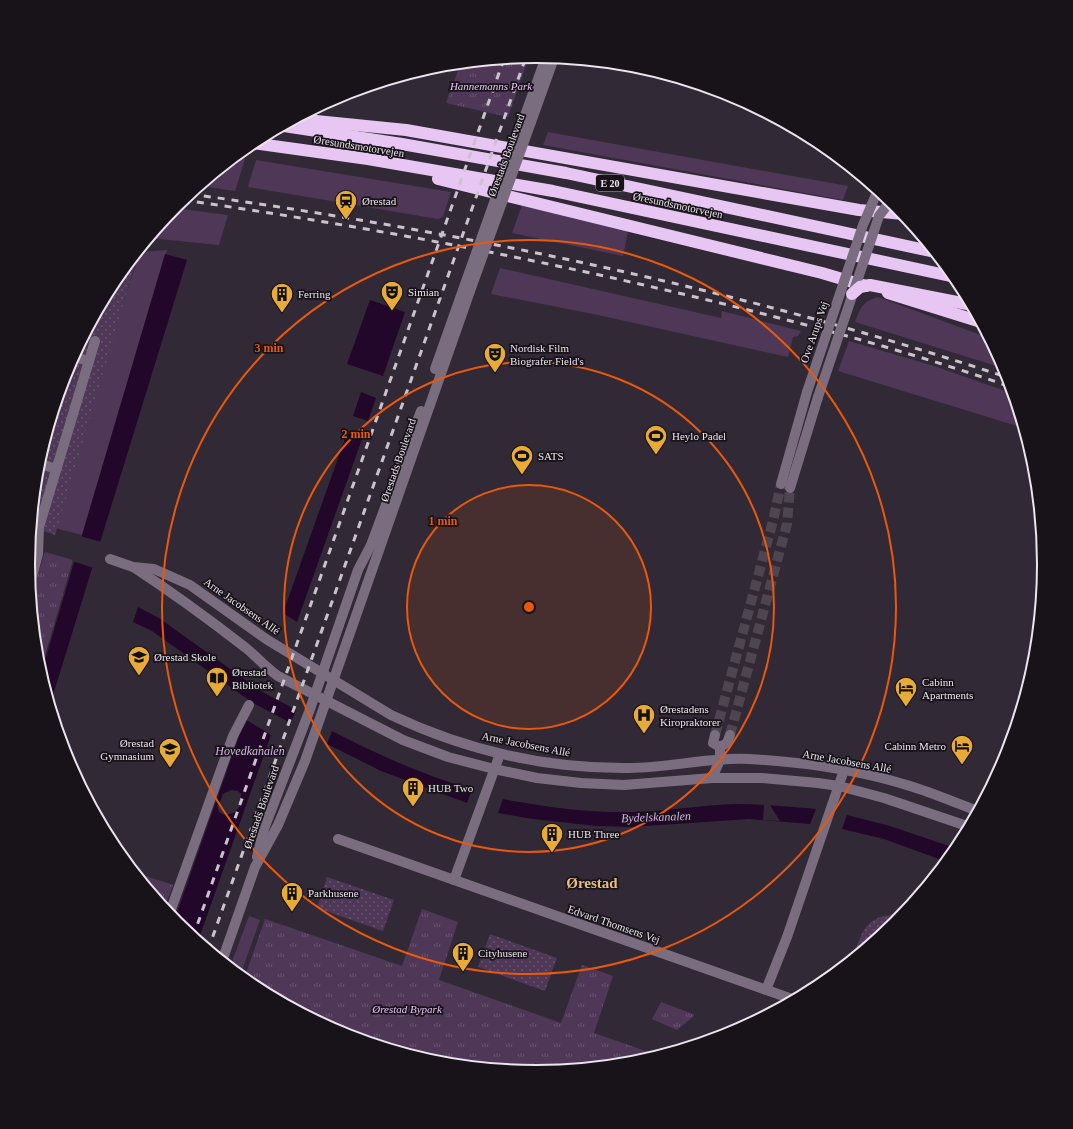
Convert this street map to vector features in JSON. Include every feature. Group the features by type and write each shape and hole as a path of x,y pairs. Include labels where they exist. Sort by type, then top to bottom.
{"highway":[{"path":"304,121 406,130 852,209 894,213"},
{"name":"Øresundsmotorvejen","path":"292,127 402,144 566,173 927,250"},
{"name":"Øresundsmotorvejen","path":"263,145 368,159 553,191 945,275"},
{"path":"368,159 441,179 822,273 974,320"},
{"path":"863,225 871,219 879,216 901,220"},
{"path":"852,294 860,287 870,285 964,303"}],"street":[{"name":"Ørestads Boulevard","path":"527,122 544,63"},
{"name":"Ørestads Boulevard","path":"224,956 255,867 264,829 314,694 317,669 358,570 371,545 386,509 527,122 552,63"},
{"name":"Ove Arups Vej","path":"876,195 863,225 807,392 785,486 818,397 879,216 887,206"},
{"name":"Ørestads Boulevard","path":"255,867 278,825 305,761 467,290"},
{"path":"36,534 95,341"},
{"path":"80,359 89,361"},
{"path":"45,465 56,469"},
{"path":"35,565 38,554 36,540"},
{"name":"Arne Jacobsens Allé","path":"110,559 133,566 154,570 190,585 266,639 392,715 409,723 461,742 500,754 558,764 629,768 672,766 720,760 748,759 844,770 911,786 974,809"},
{"name":"Arne Jacobsens Allé","path":"133,566 195,609 248,649 268,669 305,690 403,740 448,757 494,769 566,781 624,785 712,778 762,778 839,786 884,798 964,825"},
{"path":"171,908 233,736 249,705"},
{"path":"715,735 713,743 720,747"},
{"path":"720,747 727,743 730,735"},
{"path":"712,778 720,760 720,747"},
{"path":"454,880 500,754"},
{"path":"766,990 844,770"},
{"name":"Edvard Thomsens Vej","path":"338,839 789,998"}],"green space":[{"name":"Hannemanns Park","path":"527,63 508,117 446,103 459,69 504,64"},
{"path":"548,132 848,186 843,200 543,145"},
{"path":"243,159 245,159 235,191 206,187 231,167"},
{"path":"256,160 451,192 443,217 438,219 248,187"},
{"path":"522,205 628,231 623,256 512,233"},
{"path":"183,209 228,215 219,245 155,239"},
{"path":"167,250 82,535 51,527 137,262 145,252"},
{"path":"135,265 55,535 36,529 39,499 52,435 73,373 87,343 102,314"},
{"path":"500,268 721,318 722,311 801,331 798,336 793,337 788,357 598,315 491,294"},
{"path":"878,297 982,335 997,366 855,322 859,312 868,301"},
{"path":"849,341 934,366 1007,391 1018,426 838,371"},
{"path":"45,552 73,560 44,658 39,630 36,582"},
{"path":"143,875 173,885 166,903"},
{"path":"327,877 394,900 383,931 317,908"},
{"path":"900,907 902,908 867,942 855,952 859,939 868,925 878,918 897,911"},
{"name":"Ørestad Bypark","path":"422,909 458,922 439,980 561,1023 582,965 613,976 594,1033 650,1053 602,1062 536,1066 471,1062 439,1056 407,1049 345,1028 286,999 246,973 265,919 402,966"},
{"path":"249,916 260,920 242,970 232,962"},
{"path":"490,934 557,958 545,991 478,967"},
{"path":"661,1002 693,1014 694,1016 677,1030 652,1019"}],"water":[{"path":"165,254 187,260 53,696 45,661"},
{"path":"370,300 405,312 383,376 347,364"},
{"path":"361,392 376,398 368,421 353,416"},
{"path":"347,433 362,439 297,622 283,613"},
{"path":"138,607 159,618 261,691 296,710 291,723 253,703 152,631 133,622"},
{"name":"Hovedkanalen","path":"245,719 271,735 200,936 177,913"},
{"path":"332,731 400,763 435,777 472,789 467,803 381,771 327,744"},
{"name":"Bydelskanalen","path":"503,799 535,805 600,812 633,812 737,804 816,809 810,824 749,819 631,827 596,826 533,819 498,813"},
{"path":"847,815 890,826 951,846 941,860 884,839 842,829"}],"pier":[{"path":"80,536 102,542 94,568 72,561"},
{"path":"231,790 238,791 241,794 241,805 234,813 225,815 219,812 217,805 219,804 223,794"},
{"path":"764,805 770,805 780,821 763,820"}],"tunnel":[{"path":"715,735 773,521 781,484"},
{"path":"730,735 787,524 790,488"}],"railway":[{"path":"210,945 524,63"},
{"path":"195,931 502,64"},
{"path":"198,195 397,226 604,267 808,317 909,346 1001,375"},
{"path":"191,201 319,221 455,245 657,288 869,342 940,363 1004,385"}],"place":[{"name":"Ørestad","path":"346,220"},
{"name":"Simian","path":"392,312"},
{"name":"Ferring","path":"282,314"},
{"name":"Nordisk Film Biografer Field's","path":"495,374"},
{"name":"Heylo Padel","path":"656,456"},
{"name":"SATS","path":"522,476"},
{"name":"Ørestad Skole","path":"139,676"},
{"name":"Ørestad Bibliotek","path":"217,698"},
{"name":"Cabinn Apartments","path":"906,708"},
{"name":"Ørestadens Kiropraktorer","path":"644,734"},
{"name":"Cabinn Metro","path":"962,766"},
{"name":"Ørestad Gymnasium","path":"170,768"},
{"name":"HUB Two","path":"413,808"},
{"name":"HUB Three","path":"552,854"},
{"name":"Parkhusene","path":"292,912"},
{"name":"Cityhusene","path":"463,972"}],"district":[{"name":"Ørestad","path":"592,883"}]}
